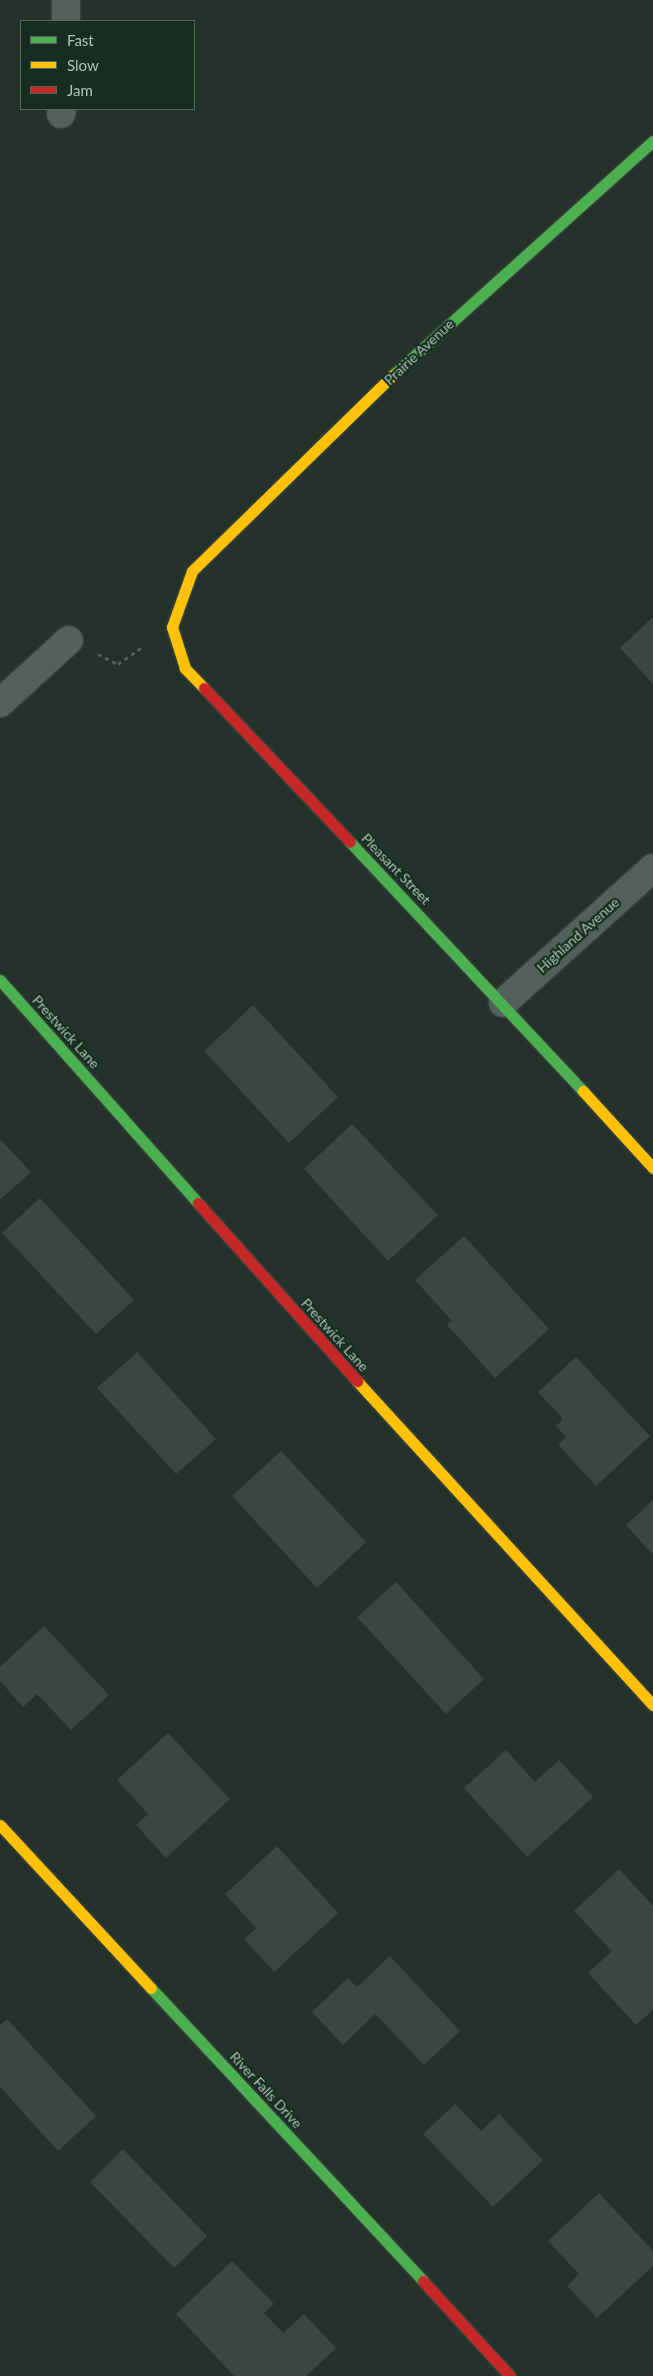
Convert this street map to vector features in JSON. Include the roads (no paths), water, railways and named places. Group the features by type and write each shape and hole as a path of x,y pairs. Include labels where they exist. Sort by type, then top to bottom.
{"street":[{"path":"66,0 66,20"},
{"name":"Prairie Avenue","path":"172,627 192,570 400,368 653,141"},
{"name":"Pleasant Street","path":"172,627 185,668 503,1003 653,1168"},
{"path":"0,703 69,640"},
{"name":"Highland Avenue","path":"503,1003 653,868"},
{"name":"Prestwick Lane","path":"0,980 353,1377 653,1705"},
{"name":"River Falls Drive","path":"0,1825 510,2376"}]}
